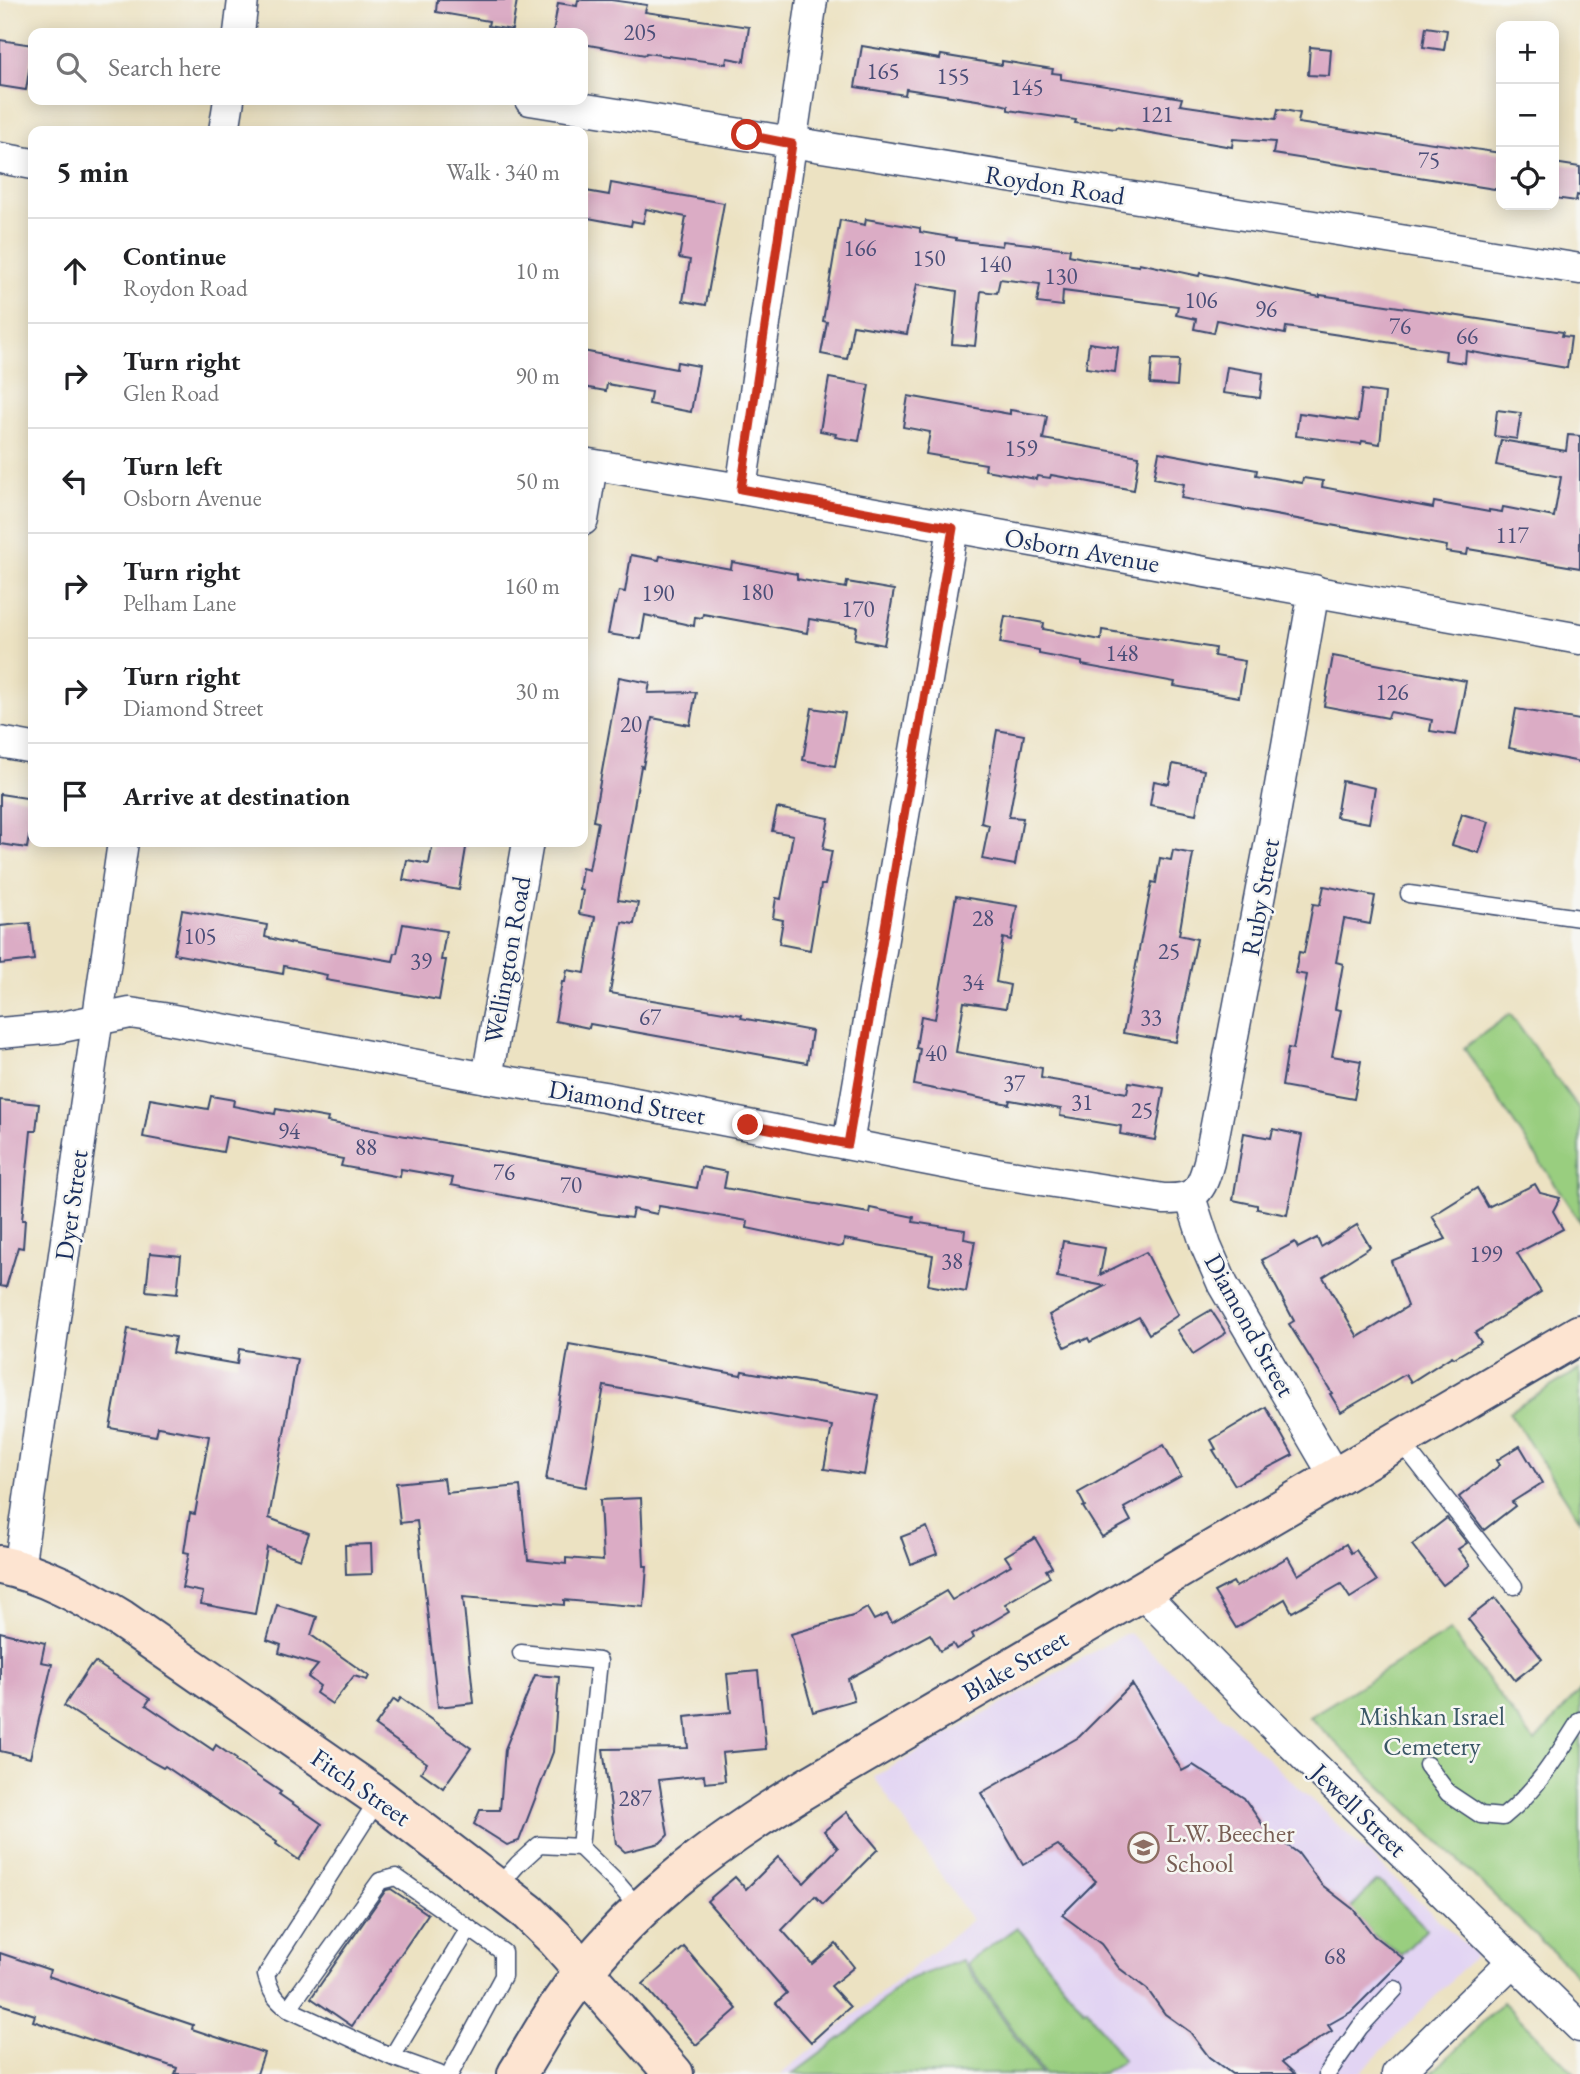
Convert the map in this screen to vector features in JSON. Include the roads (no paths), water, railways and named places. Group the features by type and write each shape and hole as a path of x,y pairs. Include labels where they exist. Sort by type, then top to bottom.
{"street":[{"path":"240,28 243,0"},
{"path":"741,489 812,0"},
{"path":"225,126 228,105"},
{"name":"Roydon Road","path":"560,105 1580,269"},
{"path":"0,159 28,163"},
{"name":"Osborn Avenue","path":"588,464 1580,639"},
{"path":"848,1144 953,528"},
{"name":"Ruby Street","path":"1190,1197 1204,1181 1209,1162 1273,826 1314,590"},
{"path":"0,742 28,747"},
{"name":"Dyer Street","path":"9,1567 122,847"},
{"name":"Wellington Road","path":"487,1078 527,847"},
{"name":"Diamond Street","path":"0,1033 57,1028 130,1013 604,1097 989,1172 1164,1199 1190,1197 1206,1246 1223,1285 1335,1477"},
{"name":"Blake Street","path":"517,2074 562,2000 611,1939 704,1856 775,1806 1580,1334"},
{"name":"Fitch Street","path":"9,1567 79,1594 121,1619 379,1798 537,1921 674,2074"},
{"name":"Jewell Street","path":"1141,1591 1252,1705 1580,2027"},
{"path":"1397,2074 1514,1961"}],"lane":[{"path":"1409,894 1580,918"},
{"path":"1399,1439 1514,1586"},
{"path":"521,1653 599,1661 580,1846"},
{"path":"1427,1765 1448,1793 1481,1815 1503,1817 1520,1804 1542,1780 1580,1720"},
{"path":"379,1798 266,1975 270,1990 277,2001 288,2009 392,2057 439,2074"},
{"path":"497,1888 539,1845 580,1846 618,1884 640,1911"},
{"path":"288,2009 380,1881 396,1877 503,1952 503,1976 450,2074"},
{"path":"392,2057 469,1928"},
{"path":"1326,2074 1360,2027 1395,1989"}],"place":[{"name":"L.W. Beecher School","path":"1143,1848"}],"park label":[{"name":"Mishkan Israel Cemetery","path":"1432,1731"}]}
